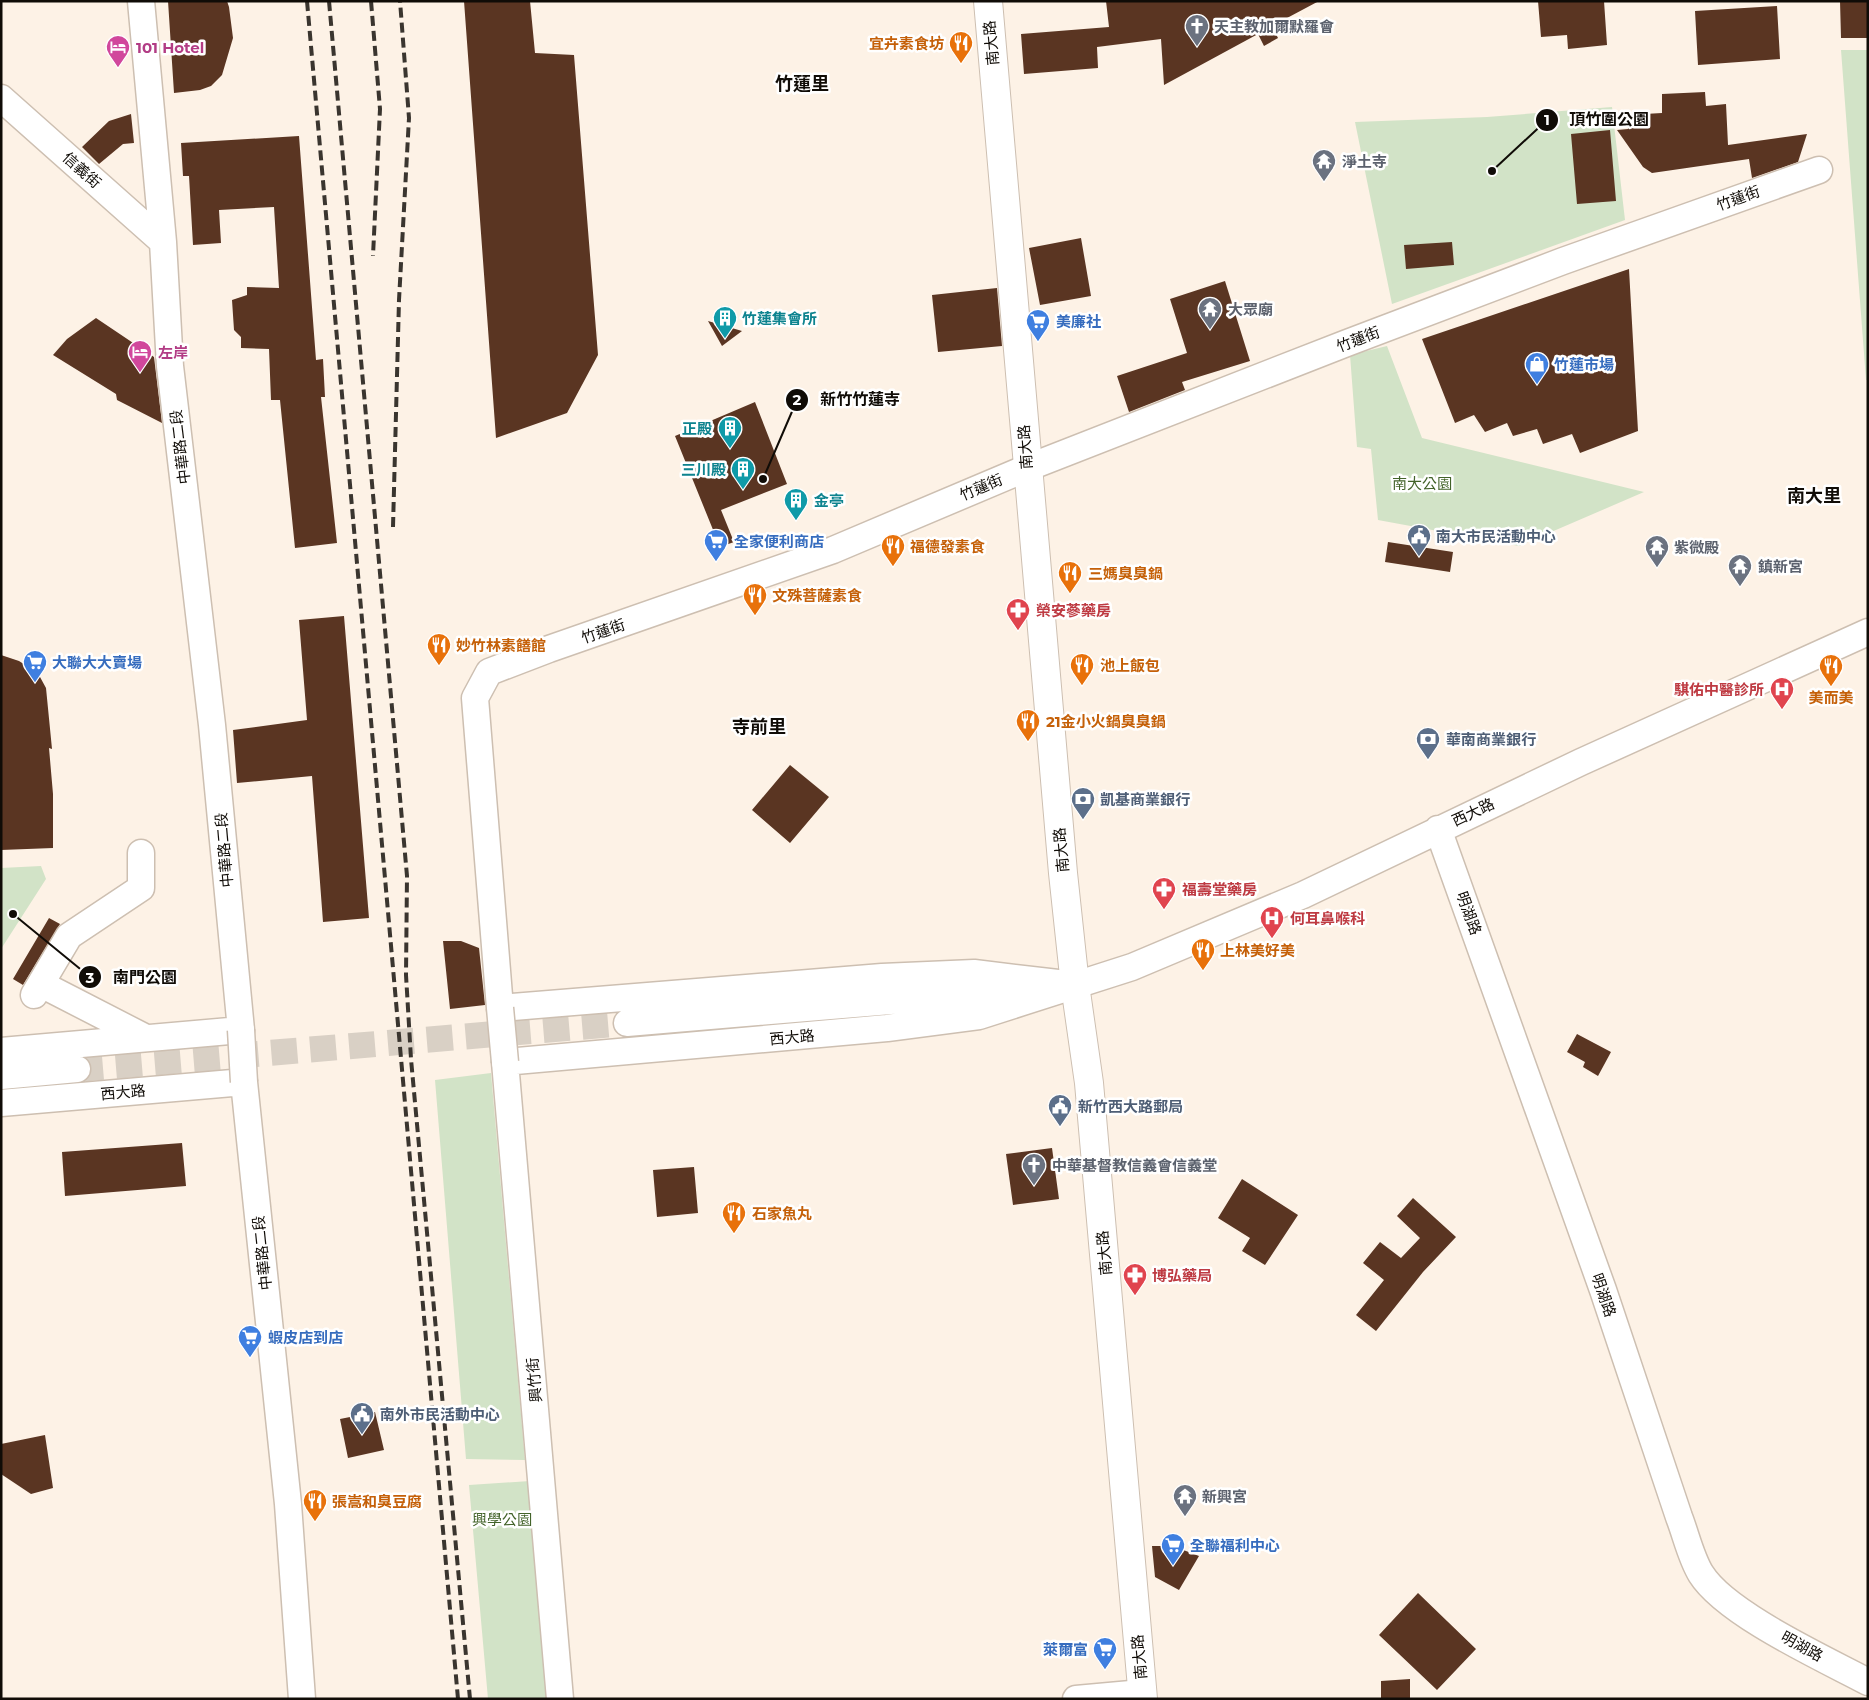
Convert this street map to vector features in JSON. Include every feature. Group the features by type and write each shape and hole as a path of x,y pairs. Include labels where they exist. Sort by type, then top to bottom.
{"main road":[{"name":"南大路","path":"988,1 1018,349 1026,468 1075,985 1089,1083 1143,1696"}],"street":[{"name":"中華路二段","path":"141,1 163,242 170,366 214,741 241,1030 244,1082 288,1504 302,1699"},
{"name":"信義街","path":"1,98 163,242"},
{"name":"竹蓮街","path":"505,1062 475,698 489,672 549,649 833,550 1026,468 1563,262 1819,170"},
{"name":"西大路","path":"505,1062 887,1028 979,1016 1132,967 1303,895 1438,828 1868,632"},
{"name":"明湖路","path":"1438,828 1565,1182 1679,1517 1701,1574 1721,1596 1759,1623 1868,1682"},
{"path":"141,853 141,888 69,936 37,990 146,1038"},
{"name":"西大路","path":"500,1008 882,977 974,973 1075,985"},
{"name":"西大路","path":"627,1024 1075,985"},
{"path":"1,1051 241,1030"},
{"name":"興竹街","path":"505,1062 560,1699"},
{"path":"1,1076 77,1069"},
{"name":"西大路","path":"1,1103 244,1082"},
{"path":"1076,1699 1143,1696"}],"green space":[{"path":"1841,50 1868,50 1868,380 1866,380"},
{"path":"1612,107 1625,220 1392,304 1355,122 1487,117"},
{"name":"南大公園","path":"1387,346 1422,438 1644,492 1519,546 1378,520 1371,449 1357,447 1350,355"},
{"path":"41,866 46,879 1,949 1,868"},
{"path":"491,1073 525,1460 466,1459 435,1080"},
{"name":"興學公園","path":"530,1481 548,1699 488,1699 469,1485"}],"building":[{"path":"168,1 227,1 233,38 222,75 211,86 200,90 174,93"},
{"path":"464,1 530,1 535,53 574,55 598,355 567,413 496,438"},
{"path":"1106,1 1319,1 1272,26 1278,38 1264,46 1258,34 1164,85 1161,39 1097,47 1098,68 1024,74 1021,34 1109,27"},
{"path":"1538,1 1604,1 1607,45 1568,49 1567,35 1541,37"},
{"path":"1840,1 1868,1 1868,38 1841,38"},
{"path":"1777,6 1780,59 1698,65 1695,11"},
{"path":"1705,92 1706,106 1726,104 1728,145 1807,134 1798,162 1752,178 1749,159 1652,173 1643,167 1617,130 1628,129 1627,115 1662,113 1662,94"},
{"path":"131,114 134,143 123,144 99,164 82,147 109,121"},
{"path":"1610,130 1616,201 1577,204 1571,134"},
{"path":"299,136 316,360 323,359 325,397 321,397 337,543 295,548 280,400 271,400 269,349 241,348 241,337 234,330 232,300 247,295 247,287 279,288 274,207 219,210 221,243 193,245 189,176 183,176 181,143"},
{"path":"1081,238 1091,296 1040,305 1029,248"},
{"path":"1452,242 1454,265 1406,269 1404,245"},
{"name":"竹蓮市場","path":"1629,269 1638,431 1580,453 1572,434 1543,444 1537,429 1513,436 1507,423 1485,432 1474,415 1455,423 1422,339"},
{"name":"大眾廟","path":"1225,281 1250,361 1182,382 1185,390 1129,412 1117,376 1187,353 1170,299"},
{"path":"997,288 1002,346 938,352 932,295"},
{"path":"96,318 154,357 162,423 117,400 116,394 53,355 67,339"},
{"name":"竹蓮集會所","path":"708,321 742,331 722,346"},
{"path":"755,402 787,484 721,510 734,542 720,547 675,436"},
{"name":"南大市民活動中心","path":"1388,542 1453,552 1450,572 1385,562"},
{"path":"344,616 369,918 323,922 312,776 237,783 233,730 307,720 299,620"},
{"path":"1,655 19,661 30,668 40,677 46,688 52,749 49,748 53,794 53,848 1,850"},
{"path":"790,765 829,797 790,843 752,810"},
{"path":"49,918 60,924 23,985 13,979"},
{"path":"443,941 461,941 479,948 485,1005 450,1009"},
{"path":"1577,1034 1611,1052 1598,1076 1583,1067 1585,1062 1567,1052"},
{"path":"182,1143 186,1186 65,1196 62,1152"},
{"name":"中華基督教信義會信義堂","path":"1052,1148 1059,1199 1013,1205 1006,1154"},
{"path":"694,1167 698,1213 657,1217 653,1170"},
{"path":"1242,1179 1298,1215 1265,1265 1242,1251 1250,1238 1218,1218"},
{"path":"1413,1198 1456,1237 1423,1272 1376,1331 1356,1315 1384,1280 1363,1263 1380,1242 1401,1258 1420,1238 1397,1216"},
{"name":"南外市民活動中心","path":"375,1412 384,1450 348,1458 340,1419"},
{"path":"45,1435 53,1488 31,1494 1,1474 1,1444"},
{"name":"全聯福利中心","path":"1152,1546 1173,1546 1199,1556 1179,1590 1155,1577"},
{"path":"1418,1593 1476,1649 1437,1690 1379,1635"},
{"path":"1410,1679 1410,1699 1381,1699 1381,1681"}],"tunnel":[{"path":"77,1069 627,1023"}],"railway":[{"path":"307,1 458,1699"},
{"path":"329,1 407,876 406,975 411,1059 470,1699"},
{"path":"371,1 380,109 373,256"},
{"path":"393,527 399,300 409,118 400,1"}],"place":[{"name":"天主教加爾默羅會","path":"1197,47"},
{"name":"宜卉素食坊","path":"961,64"},
{"name":"101 Hotel","path":"118,68"},
{"name":"頂竹圍公園","path":"1492,171"},
{"name":"淨土寺","path":"1324,182"},
{"name":"大眾廟","path":"1210,330"},
{"name":"竹蓮集會所","path":"725,339"},
{"name":"美廉社","path":"1038,342"},
{"name":"左岸","path":"140,373"},
{"name":"竹蓮市場","path":"1537,385"},
{"name":"正殿","path":"730,449"},
{"name":"新竹竹蓮寺","path":"763,479"},
{"name":"三川殿","path":"743,490"},
{"name":"金亭","path":"796,521"},
{"name":"南大市民活動中心","path":"1419,557"},
{"name":"全家便利商店","path":"716,562"},
{"name":"福德發素食","path":"893,567"},
{"name":"紫微殿","path":"1657,568"},
{"name":"鎮新宮","path":"1740,587"},
{"name":"三媽臭臭鍋","path":"1070,594"},
{"name":"文殊菩薩素食","path":"755,616"},
{"name":"榮安蔘藥房","path":"1018,631"},
{"name":"妙竹林素饍館","path":"439,666"},
{"name":"大聯大大賣場","path":"35,683"},
{"name":"池上飯包","path":"1082,686"},
{"name":"美而美","path":"1831,687"},
{"name":"騏佑中醫診所","path":"1782,710"},
{"name":"21金小火鍋臭臭鍋","path":"1028,742"},
{"name":"華南商業銀行","path":"1428,760"},
{"name":"凱基商業銀行","path":"1083,820"},
{"name":"福壽堂藥房","path":"1164,910"},
{"name":"南門公園","path":"13,914"},
{"name":"何耳鼻喉科","path":"1272,939"},
{"name":"上林美好美","path":"1203,971"},
{"name":"新竹西大路郵局","path":"1060,1127"},
{"name":"中華基督教信義會信義堂","path":"1034,1186"},
{"name":"石家魚丸","path":"734,1234"},
{"name":"博弘藥局","path":"1135,1296"},
{"name":"蝦皮店到店","path":"250,1358"},
{"name":"南外市民活動中心","path":"362,1435"},
{"name":"新興宮","path":"1185,1517"},
{"name":"張嵩和臭豆腐","path":"315,1522"},
{"name":"全聯福利中心","path":"1173,1566"},
{"name":"萊爾富","path":"1105,1670"}],"district":[{"name":"竹蓮里","path":"802,84"},
{"name":"南大里","path":"1814,496"},
{"name":"寺前里","path":"759,727"}]}
